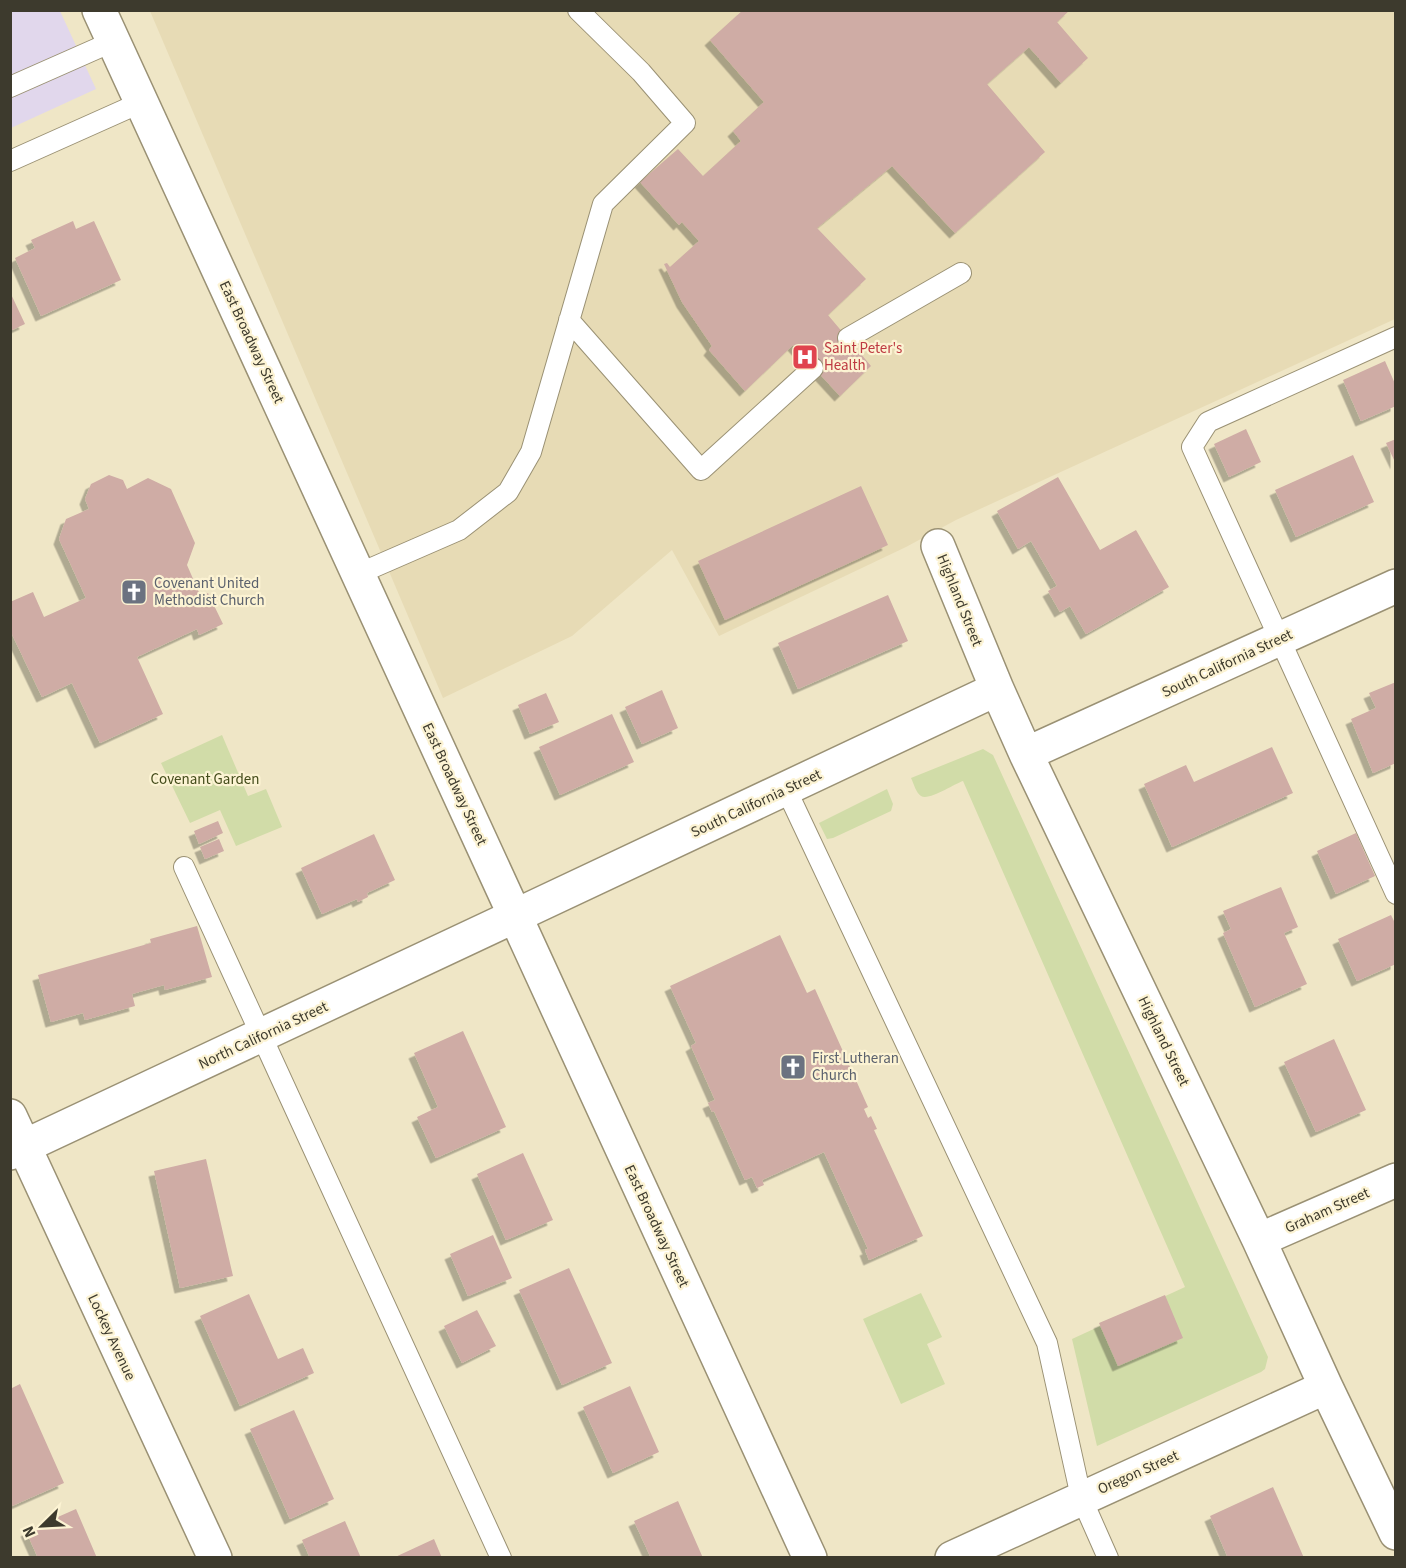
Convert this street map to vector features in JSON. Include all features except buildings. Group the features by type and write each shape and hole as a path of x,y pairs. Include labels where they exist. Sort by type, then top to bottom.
{"street":[{"name":"East Broadway Street","path":"99,10 810,1557"},
{"name":"Highland Street","path":"938,546 1026,754 1259,1240 1395,1533"},
{"name":"South California Street","path":"1026,754 1395,586"},
{"name":"South California Street","path":"515,916 997,689"},
{"name":"North California Street","path":"17,1150 515,916"},
{"name":"Lockey Avenue","path":"10,1116 17,1150 214,1557"},
{"name":"Graham Street","path":"1259,1240 1395,1180"},
{"name":"Oregon Street","path":"952,1557 1326,1387"}],"lane":[{"path":"358,574 459,530 508,492 531,452 603,204 685,123 641,72 578,10"},
{"path":"10,87 114,41"},
{"path":"10,161 141,102"},
{"path":"848,339 962,273"},
{"path":"569,320 701,470 813,368"},
{"path":"1394,889 1192,447 1208,422 1395,337"},
{"path":"786,789 1047,1343 1081,1497 1108,1557"},
{"path":"184,867 501,1557"}],"shaded area":[{"path":"10,11 60,11 96,89 11,128"},
{"name":"Saint Peter's Health","path":"150,11 1395,11 1395,319 956,520 906,547 719,636 672,550 572,636 443,698"}],"green space":[{"name":"Covenant Garden","path":"222,735 248,796 266,789 282,827 236,846 220,810 190,823 161,763"},
{"path":"983,749 993,755 1268,1357 1265,1369 1261,1372 1097,1446 1072,1339 1185,1287 963,781 925,797 918,793 911,778"},
{"path":"887,789 893,804 891,811 827,839 819,823"},
{"path":"921,1293 942,1337 927,1344 945,1384 901,1404 863,1319"}],"place":[{"name":"Saint Peter's Health","path":"805,357"},
{"name":"Covenant United Methodist Church","path":"134,592"},
{"name":"First Lutheran Church","path":"793,1067"}]}
